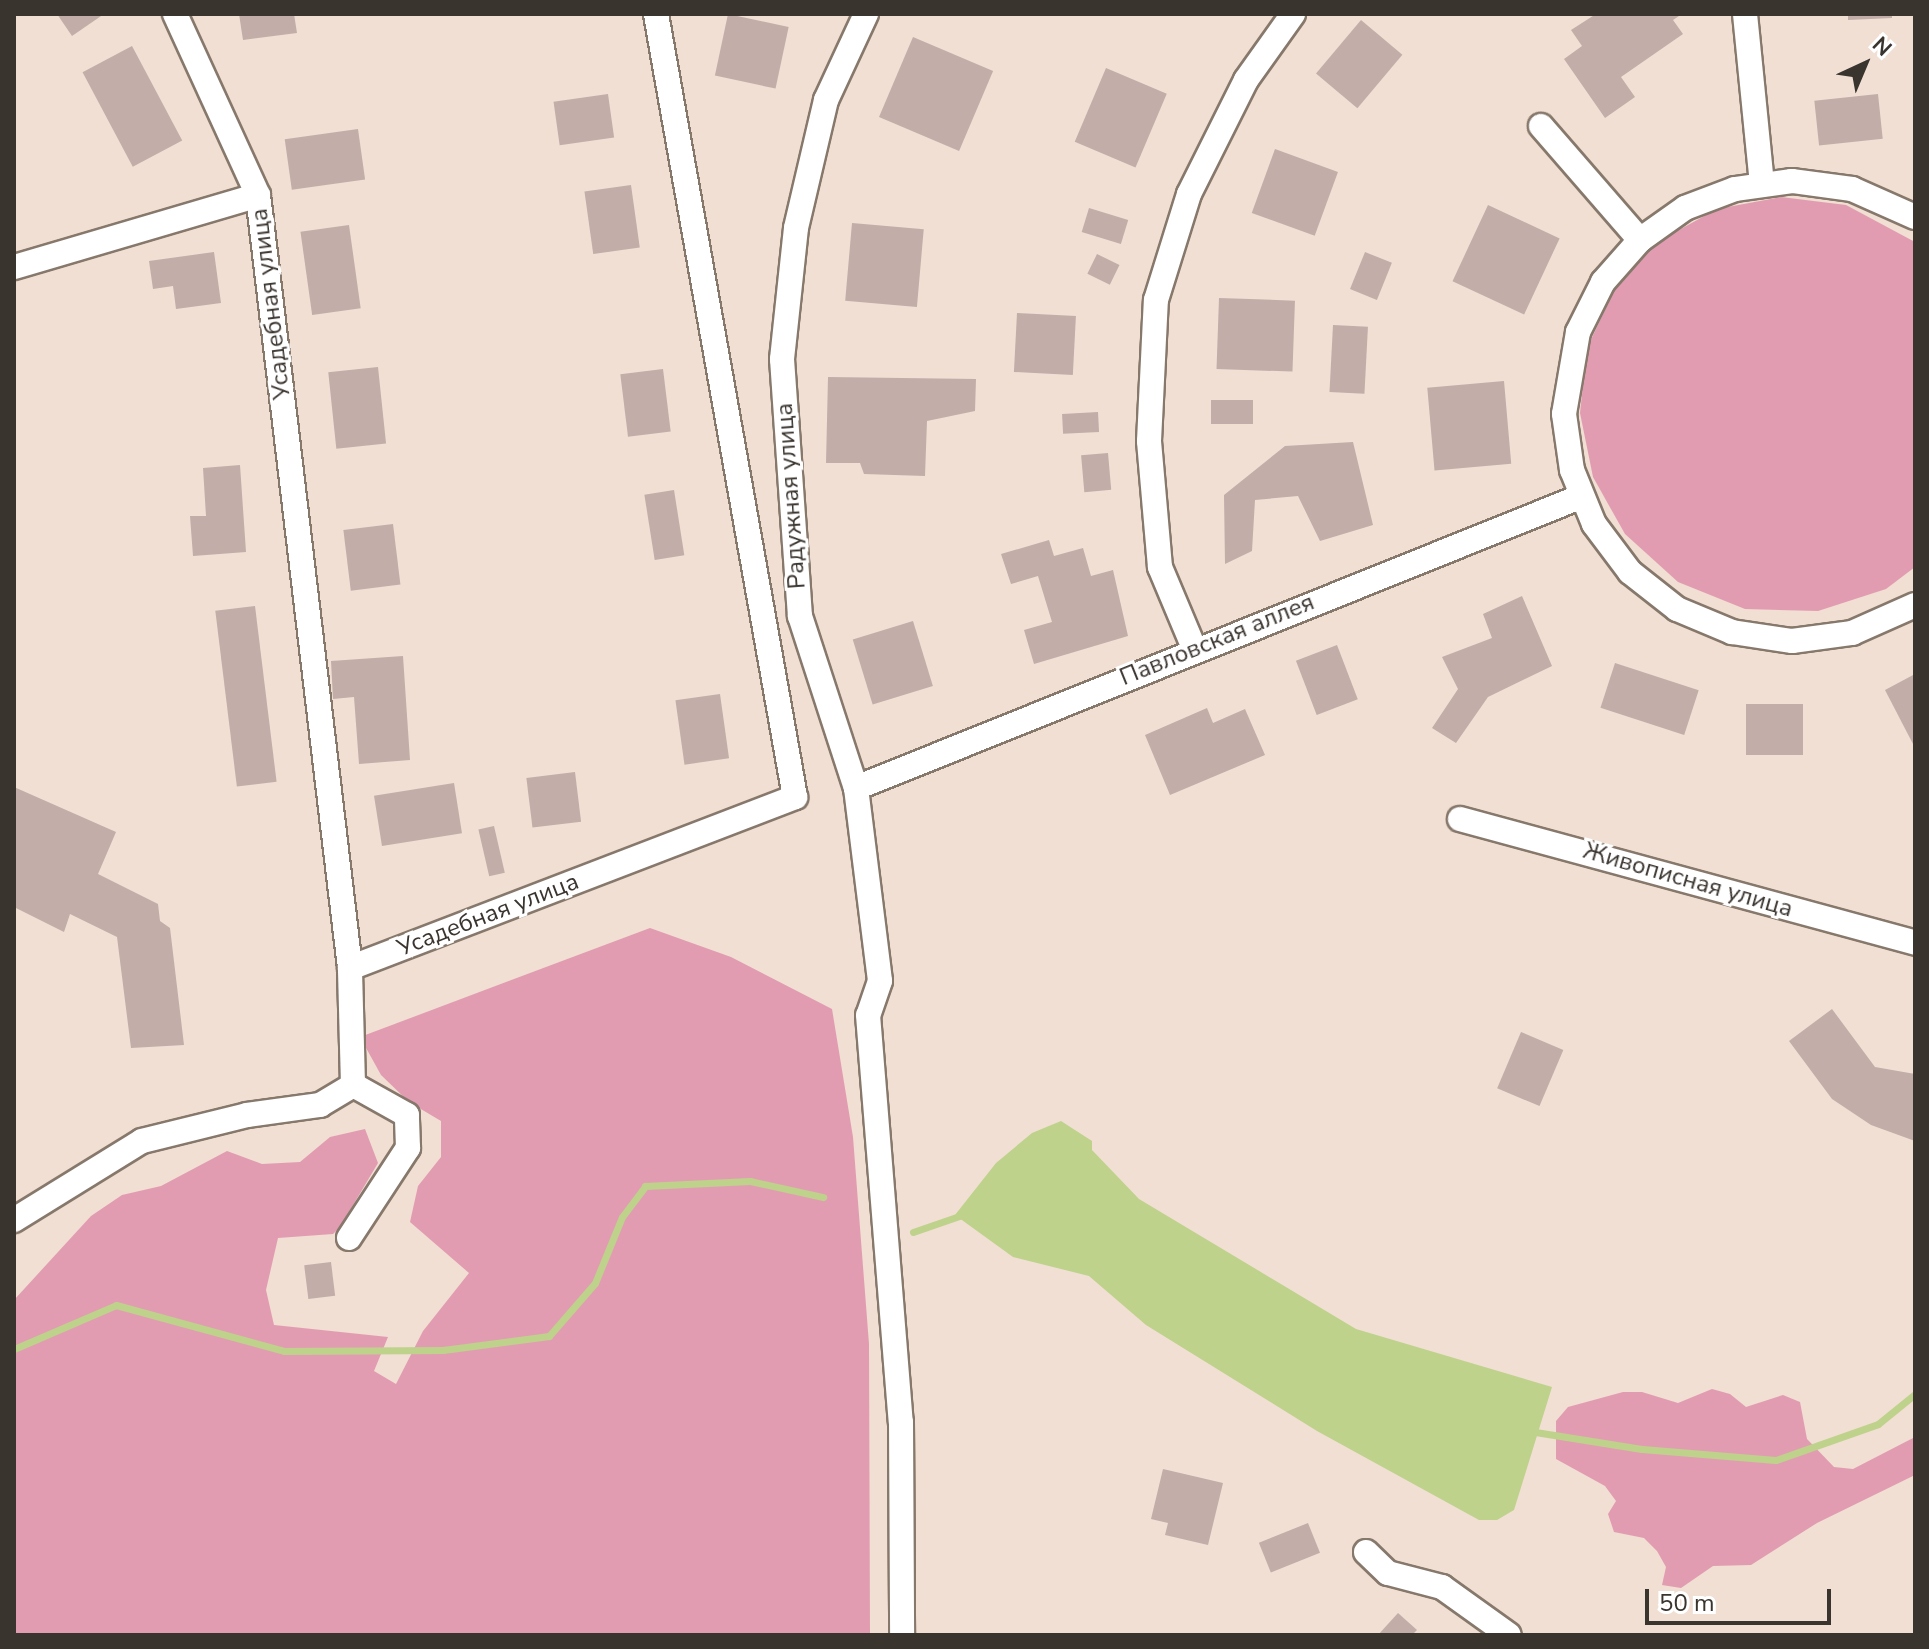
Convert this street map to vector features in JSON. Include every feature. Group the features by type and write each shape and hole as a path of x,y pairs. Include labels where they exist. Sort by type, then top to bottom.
{"street":[{"name":"Усадебная улица","path":"175,14 258,195 350,968 795,797 656,14"},
{"name":"Радужная улица","path":"866,14 826,100 796,228 782,359 800,616 856,788 880,981 868,1015 901,1422 902,1635"},
{"path":"1194,648 1160,567 1149,441 1156,300 1189,194 1246,80 1293,14"},
{"path":"1745,14 1762,183"},
{"path":"1541,126 1640,240"},
{"path":"1915,217 1852,189 1762,183 1709,197 1640,240 1603,282 1570,359 1564,414 1580,497 1610,549 1652,592 1732,632 1822,639 1880,624 1915,605"},
{"path":"14,267 258,195"},
{"name":"Павловская аллея","path":"856,788 1194,648 1580,497"},
{"name":"Живописная улица","path":"1460,819 1915,943"},
{"path":"350,968 353,1085"},
{"path":"14,1220 142,1141 247,1115 320,1105 353,1085"},
{"path":"349,1238 408,1148 407,1115 353,1085"},
{"path":"1366,1552 1388,1573 1442,1587 1509,1635"}],"shaded area":[{"path":"1781,197 1846,205 1915,242 1915,567 1886,589 1818,611 1745,609 1678,582 1625,534 1593,477 1580,413 1587,348 1615,289 1659,241 1717,209"},
{"path":"650,928 731,957 832,1009 853,1137 869,1344 870,1635 14,1635 14,1300 91,1216 122,1195 161,1186 227,1151 262,1164 300,1162 330,1137 365,1129 378,1163 340,1227 333,1234 278,1238 266,1290 274,1325 388,1337 374,1371 396,1384 423,1331 469,1273 410,1222 418,1186 441,1157 441,1121 409,1102 381,1075 360,1037"},
{"path":"1061,1121 1092,1141 1092,1150 1139,1199 1356,1329 1552,1387 1514,1510 1497,1520 1479,1520 1317,1431 1146,1325 1089,1276 1013,1257 955,1215 996,1163 1032,1133"},
{"path":"1712,1389 1730,1394 1746,1407 1783,1395 1800,1402 1807,1439 1834,1467 1853,1469 1915,1437 1915,1475 1817,1523 1751,1565 1713,1566 1681,1588 1662,1585 1666,1567 1657,1551 1644,1538 1614,1532 1608,1514 1616,1501 1605,1486 1556,1459 1556,1421 1568,1407 1623,1392 1642,1392 1678,1403"}],"building":[{"path":"57,14 104,14 72,36"},
{"path":"239,14 294,14 297,33 243,40"},
{"path":"728,14 789,27 776,89 715,76"},
{"path":"1596,14 1682,14 1673,20 1683,34 1621,77 1635,97 1605,118 1564,59 1582,46 1571,30"},
{"path":"1848,14 1892,14 1892,18 1848,20"},
{"path":"1361,20 1402,55 1357,108 1316,74"},
{"path":"913,37 993,71 959,151 879,117"},
{"path":"132,46 182,140 133,167 83,72"},
{"path":"1106,68 1167,94 1135,167 1075,142"},
{"path":"608,94 614,138 560,145 554,102"},
{"path":"1878,94 1883,139 1819,145 1814,101"},
{"path":"358,129 365,180 292,190 285,139"},
{"path":"1275,149 1338,172 1315,236 1252,213"},
{"path":"631,185 640,247 593,254 584,192"},
{"path":"1488,205 1560,238 1524,315 1453,281"},
{"path":"1089,208 1128,220 1121,244 1082,232"},
{"path":"852,223 924,229 917,307 845,301"},
{"path":"349,225 361,308 312,315 300,232"},
{"path":"214,252 221,303 176,309 173,286 153,289 149,261"},
{"path":"1365,252 1392,263 1377,300 1350,289"},
{"path":"1097,254 1119,265 1110,285 1087,274"},
{"path":"1219,298 1295,301 1292,372 1217,369"},
{"path":"1017,313 1076,316 1073,375 1014,372"},
{"path":"1333,325 1368,327 1364,394 1329,392"},
{"path":"378,367 386,444 336,449 328,372"},
{"path":"663,369 671,432 628,437 620,374"},
{"path":"828,377 976,379 975,411 927,421 925,476 864,474 860,463 826,463"},
{"path":"1504,381 1511,464 1435,470 1427,388"},
{"path":"1211,400 1253,400 1253,424 1211,424"},
{"path":"1098,412 1099,432 1063,434 1062,414"},
{"path":"1353,442 1373,525 1320,541 1298,496 1255,500 1252,551 1225,564 1224,495 1285,446"},
{"path":"1108,453 1111,490 1084,492 1081,455"},
{"path":"240,465 246,552 193,556 190,516 206,516 203,468"},
{"path":"674,490 684,555 655,560 644,495"},
{"path":"393,524 400,585 351,591 343,530"},
{"path":"1049,540 1054,556 1083,548 1091,576 1113,570 1128,636 1034,664 1024,630 1052,622 1038,576 1011,584 1001,554"},
{"path":"1522,596 1552,666 1488,697 1456,743 1432,728 1458,689 1442,657 1492,638 1483,614"},
{"path":"255,606 277,782 237,787 215,611"},
{"path":"913,621 933,686 873,704 853,639"},
{"path":"1337,645 1358,699 1317,715 1296,661"},
{"path":"403,656 410,760 359,764 354,697 333,699 331,661"},
{"path":"1615,663 1699,690 1684,735 1600,708"},
{"path":"1915,674 1915,742 1913,744 1885,690"},
{"path":"720,694 729,758 684,765 675,700"},
{"path":"1746,704 1803,704 1803,755 1746,755"},
{"path":"1207,708 1213,723 1245,709 1265,755 1170,795 1145,735"},
{"path":"575,772 581,822 532,828 526,778"},
{"path":"454,783 462,833 382,846 374,796"},
{"path":"14,787 116,832 98,874 158,904 160,921 170,928 184,1045 131,1048 117,937 70,914 64,932 14,907"},
{"path":"494,826 505,873 489,876 478,830"},
{"path":"1832,1009 1875,1067 1915,1074 1915,1141 1871,1125 1832,1099 1789,1041"},
{"path":"1521,1032 1563,1050 1540,1106 1497,1088"},
{"path":"331,1262 335,1296 308,1299 304,1265"},
{"path":"1163,1469 1223,1483 1208,1545 1165,1535 1168,1523 1151,1519"},
{"path":"1308,1523 1320,1553 1271,1573 1259,1543"},
{"path":"1398,1613 1417,1630 1412,1635 1378,1635"}],"waterway":[{"path":"14,1349 116,1305 284,1351 443,1350 549,1336 595,1283 622,1217 645,1186 750,1181 823,1197"},
{"path":"913,1232 962,1215"},
{"path":"1529,1431 1642,1449 1776,1460 1878,1424 1915,1394"}]}
